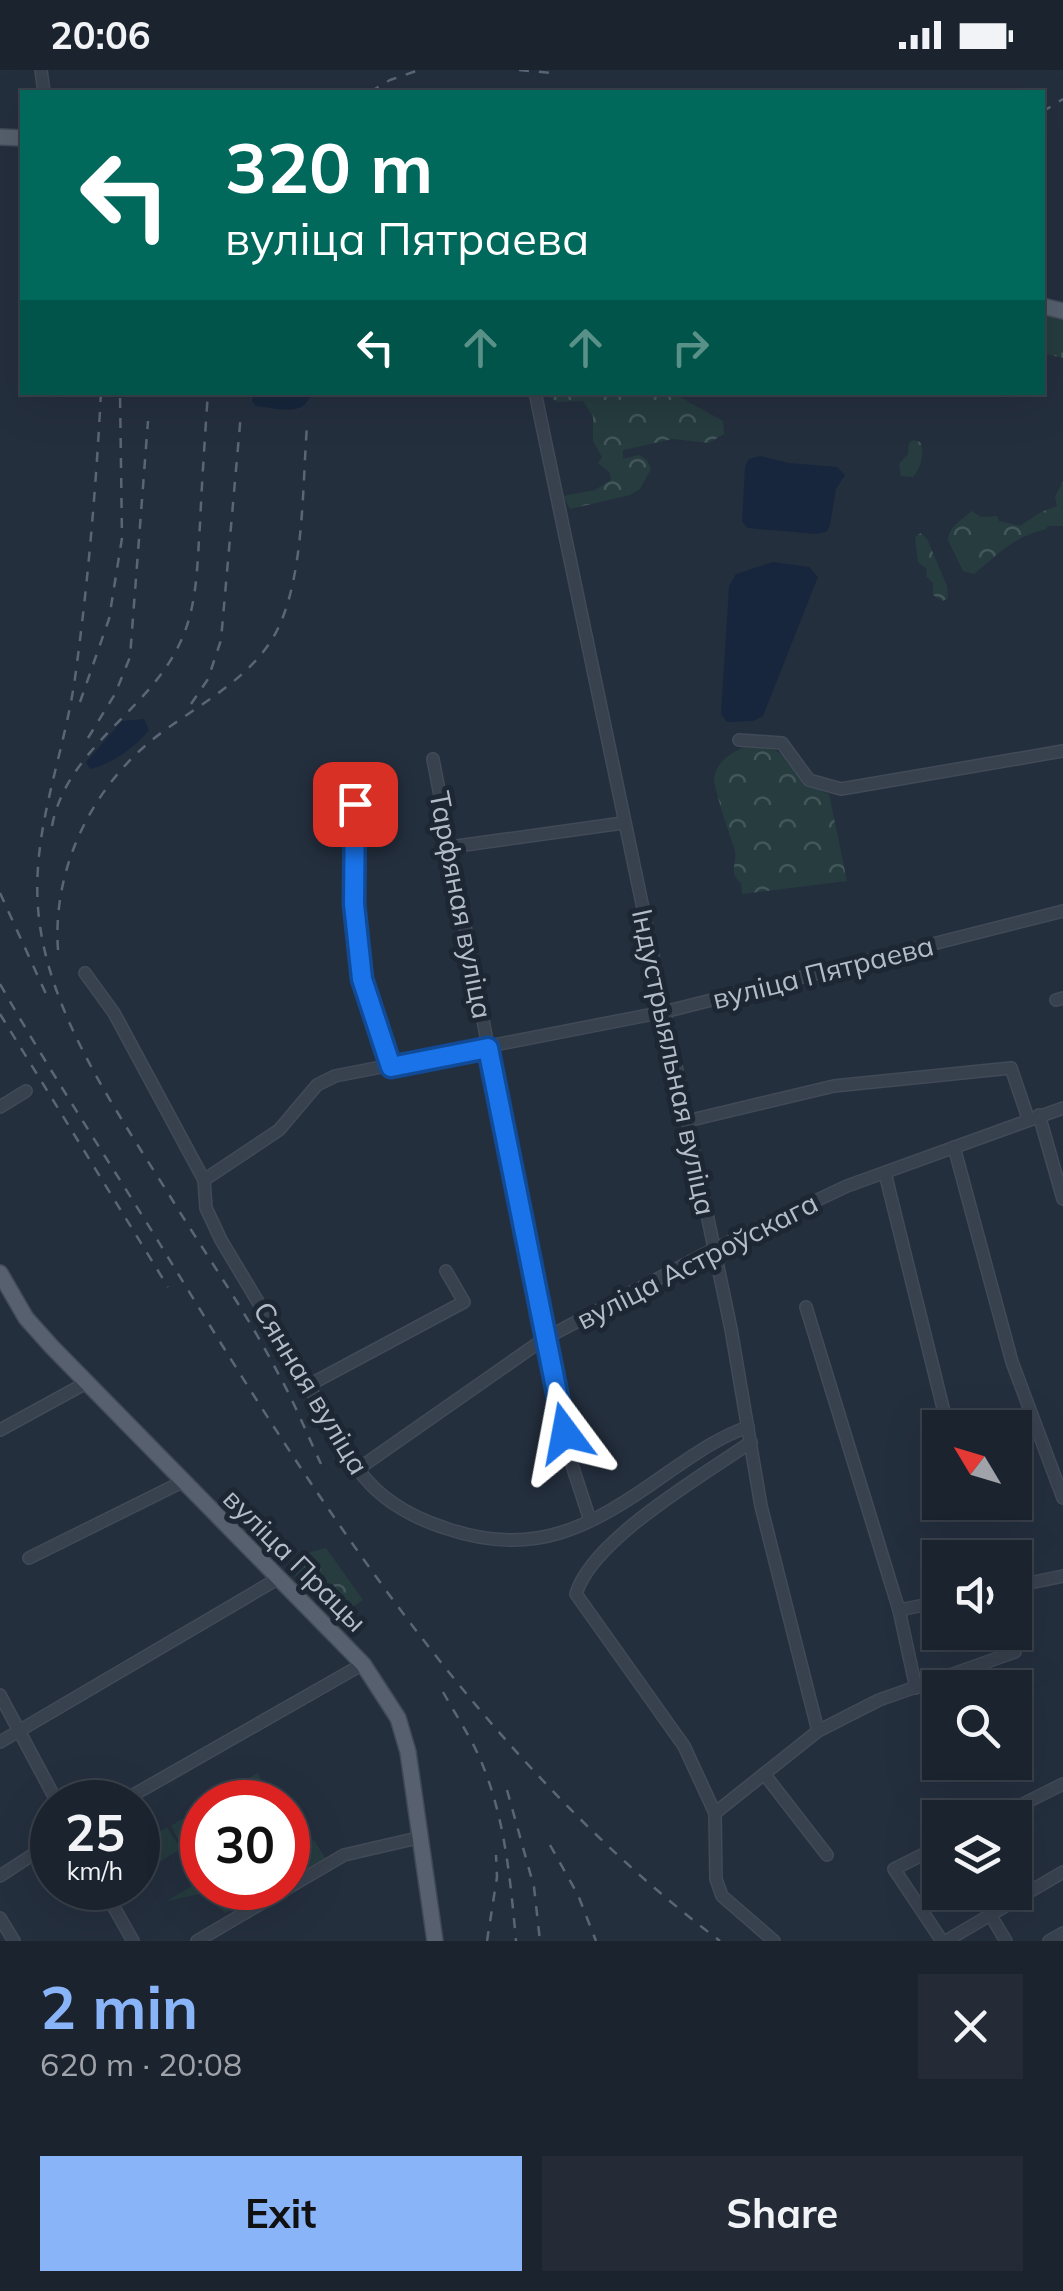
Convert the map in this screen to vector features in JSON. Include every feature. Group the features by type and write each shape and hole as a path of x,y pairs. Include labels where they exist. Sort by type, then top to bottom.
{"main road":[{"name":"вуліца Працы","path":"0,1273 26,1318 86,1383 363,1664 398,1718 408,1752 435,1941"}],"street":[{"name":"Індустрыяльная вуліца","path":"536,395 714,1249 769,1540 818,1731"},
{"path":"738,740 782,743 809,780 841,789 1063,751"},
{"name":"Тарфяная вуліца","path":"433,759 544,1340 572,1464 590,1520"},
{"path":"356,770 354,904 362,979 391,1067"},
{"path":"450,847 623,823"},
{"name":"вуліца Пятраева","path":"204,1180 278,1130 318,1085 335,1076 664,1012 1063,910"},
{"name":"Сянная вуліца","path":"86,973 114,1013 204,1180 206,1208 220,1240 358,1469 382,1496 410,1514 476,1537 530,1542 564,1533 624,1504 724,1435 748,1426"},
{"path":"687,1120 834,1086 1011,1068 1034,1117 1063,1198"},
{"path":"0,1107 26,1091"},
{"name":"вуліца Астроўскага","path":"358,1469 544,1340 714,1249 810,1202 1063,1108"},
{"path":"954,1147 1012,1362 1063,1498"},
{"path":"885,1173 944,1410"},
{"path":"309,1385 464,1302 446,1271"},
{"path":"806,1306 900,1610 916,1688"},
{"path":"0,1430 86,1383"},
{"path":"751,1442 650,1512 602,1551 576,1594 684,1746 715,1813 716,1880 722,1896 774,1941"},
{"path":"29,1558 182,1482"},
{"path":"1032,1582 1063,1576"},
{"path":"0,1742 279,1578"},
{"path":"900,1610 922,1606"},
{"path":"715,1813 818,1731 879,1700 1015,1652"},
{"path":"160,1780 363,1664"},
{"path":"0,1695 46,1780"},
{"path":"765,1776 827,1855"},
{"path":"1031,1800 1063,1784"},
{"path":"198,1941 344,1855 422,1837"},
{"path":"922,1855 894,1870 922,1910"},
{"path":"0,1876 30,1856"},
{"path":"922,1910 944,1941 1063,1872"},
{"path":"115,1910 133,1941"},
{"path":"991,1916 1006,1941"},
{"path":"0,1918 14,1941"},
{"path":"1049,1941 1063,1934"}],"green space":[{"path":"1045,307 1063,311 1063,358 1045,354"},
{"path":"547,395 677,395 723,421 724,434 709,443 673,439 623,450 623,459 639,455 651,469 640,489 630,495 570,509 563,496 595,490 611,480 610,473 598,463 602,457 593,441 593,417 583,401 557,402"},
{"path":"913,440 920,442 920,465 913,477 901,476 899,464"},
{"path":"1063,482 1063,526 1048,526 1015,541 974,574 963,571 948,540 960,520 972,511 981,517 997,516 999,521 1020,526 1057,506 1055,496"},
{"path":"921,533 947,586 948,598 943,601 933,595 927,569 918,562 915,537"},
{"path":"747,746 776,751 816,788 829,794 847,881 742,894 734,871 734,847 714,778 726,758"},
{"path":"326,1548 363,1600 340,1615 328,1615 328,1603 314,1585 298,1581 289,1565"},
{"path":"180,1820 180,1843 171,1826"},
{"path":"167,1827 180,1850 160,1862 160,1832"},
{"path":"314,1840 325,1858 310,1867 310,1842"}],"water":[{"path":"254,395 310,395 303,406 289,410 256,406"},
{"path":"760,456 837,467 845,475 836,489 826,532 748,528 742,522 745,466 749,459"},
{"path":"773,562 809,567 818,577 763,716 753,721 727,722 721,714 729,586 736,574"},
{"path":"144,719 149,730 137,743 90,769 86,762 122,721"}],"railway":[{"path":"373,90 419,70"},
{"path":"519,70 551,73"},
{"path":"1045,110 1063,99"},
{"path":"101,395 91,536 75,678 44,821 37,878 44,947 55,986 88,1061 254,1331 321,1464"},
{"path":"80,702 109,619 122,538 120,395"},
{"path":"52,826 60,799 74,774 148,691 185,631 197,570 208,395"},
{"path":"191,704 208,679 221,640 241,413"},
{"path":"88,738 115,694 130,657 148,421"},
{"path":"58,950 62,888 70,858 97,801 137,753 248,668 271,641 282,619 300,537 307,426"},
{"path":"0,893 46,994"},
{"path":"0,984 281,1438 410,1622 479,1709 554,1792 634,1870 720,1941"},
{"path":"0,1014 168,1287"},
{"path":"443,1692 474,1746 492,1792 508,1866 516,1941"},
{"path":"507,1790 534,1887 540,1941"},
{"path":"550,1845 578,1895 596,1941"},
{"path":"487,1941 497,1877 496,1855"}],"route":[{"path":"355,804 354,904 362,979 391,1067 488,1048 565,1433"}]}
